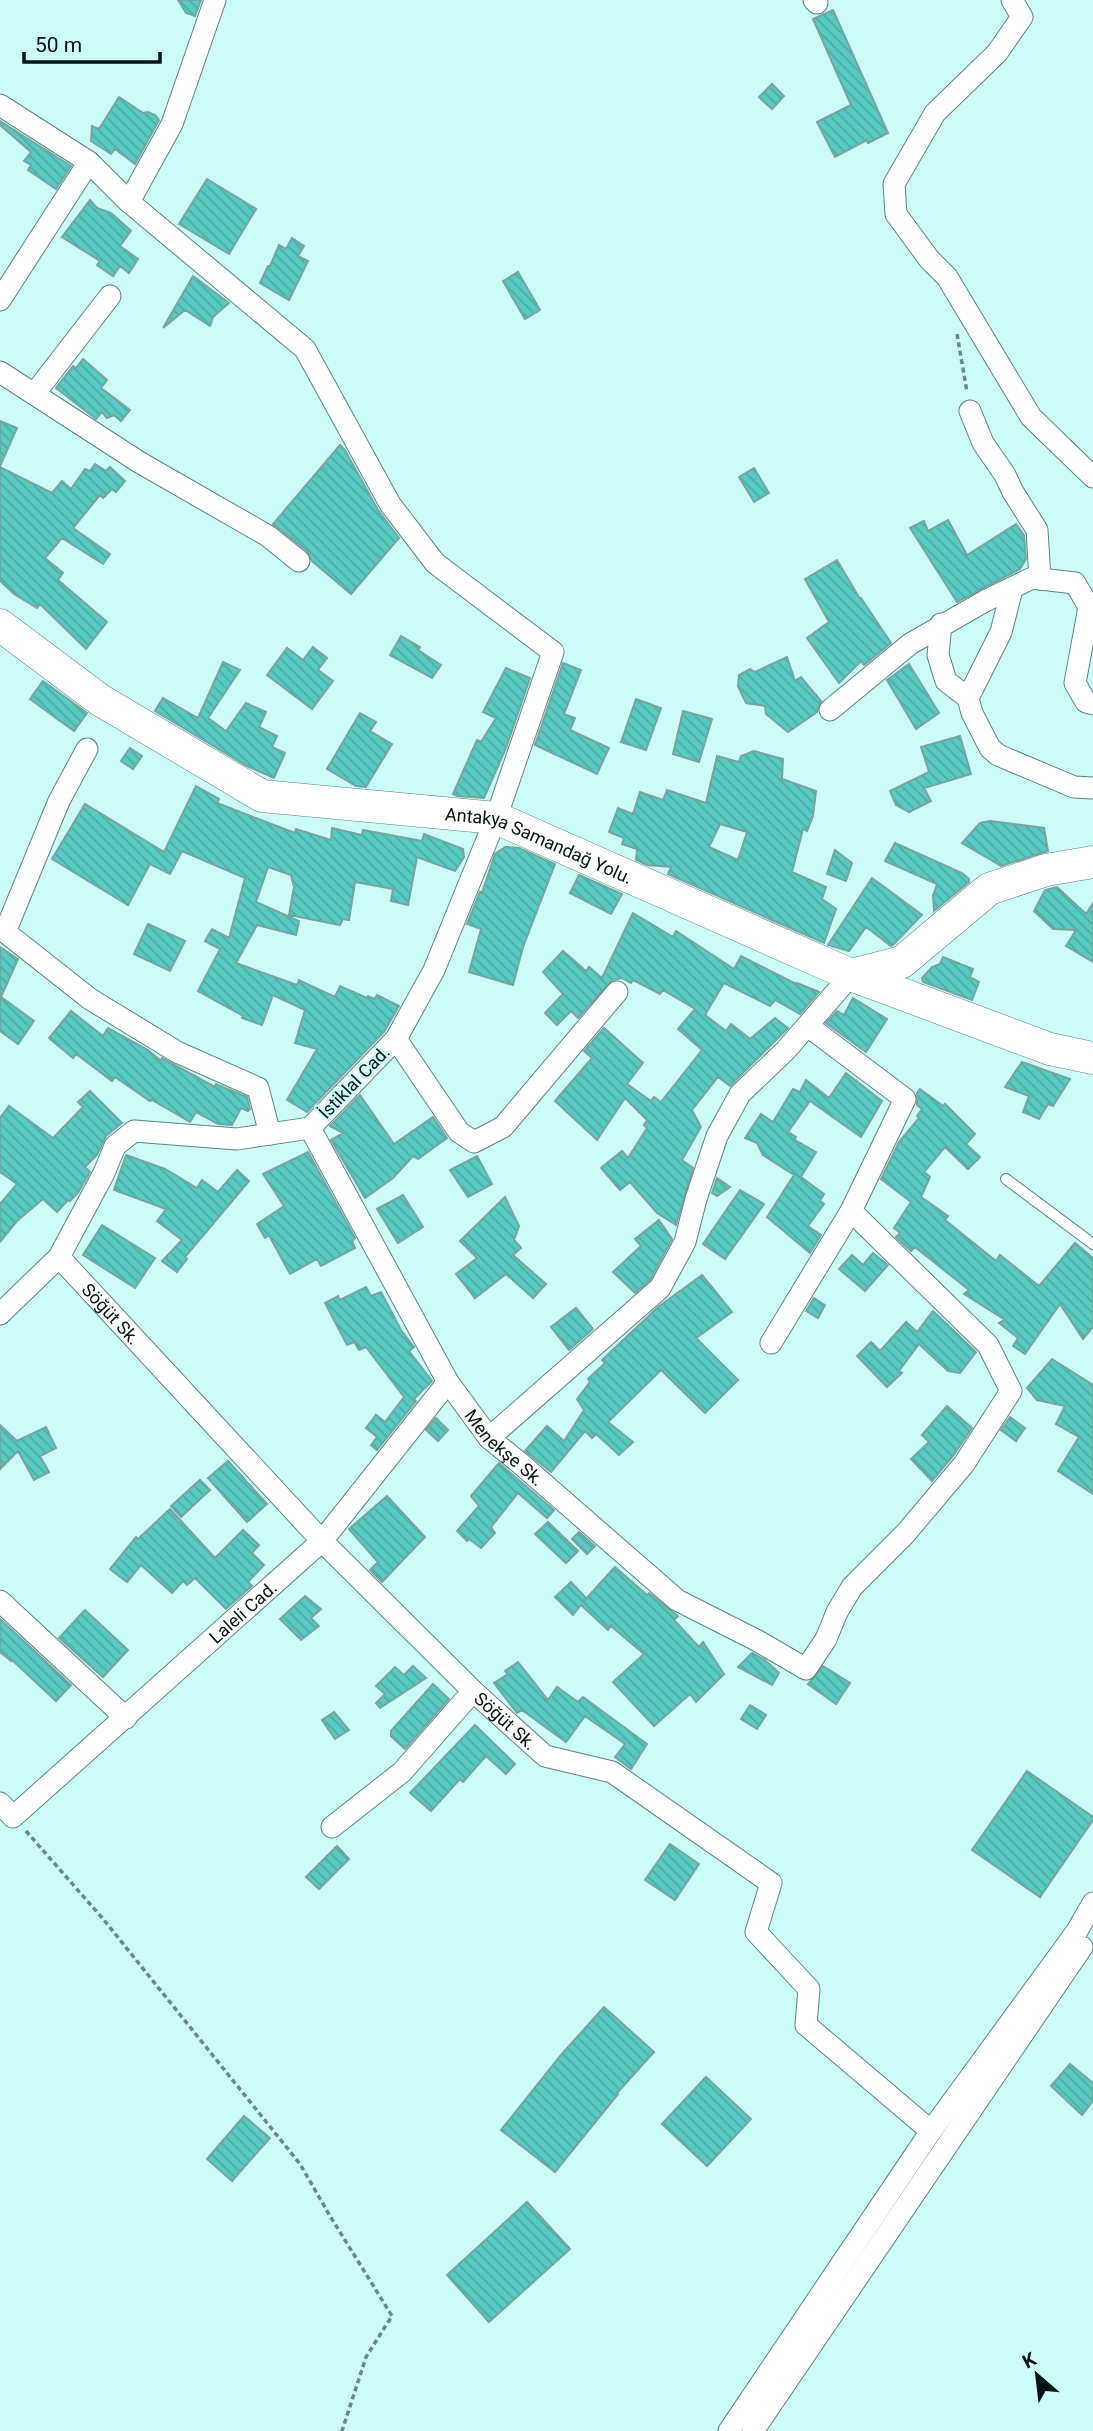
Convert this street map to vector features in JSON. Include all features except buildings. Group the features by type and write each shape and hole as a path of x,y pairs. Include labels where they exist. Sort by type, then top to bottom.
{"street":[{"path":"0,105 89,162 129,202 172,124 215,0"},
{"path":"1012,0 1022,17 996,52 935,113 894,184 896,214 929,259 947,277 1031,417 1093,477"},
{"path":"0,300 89,162"},
{"name":"İstiklal Cad.","path":"0,1314 59,1257 104,1173 115,1146 134,1131 237,1139 310,1128 396,1039 434,970 496,818 553,652 435,563 390,504 304,349 129,202"},
{"path":"35,393 110,296"},
{"path":"0,372 139,462 268,536 299,561"},
{"path":"970,411 983,443 1037,530 1041,579"},
{"path":"830,710 910,644 941,624 1032,578 1075,583 1089,607 1076,682 1086,702 1093,704"},
{"path":"1012,589 1001,632 968,698 971,713 990,748 998,755 1074,788 1093,788"},
{"path":"941,624 939,655 946,681 968,698"},
{"name":"Antakya Samandağ Yolu.","path":"0,625 100,700 262,796 496,818 850,975 1050,1049 1093,1058"},
{"path":"87,749 59,801 2,930 90,999 166,1045 258,1088 270,1134"},
{"path":"489,1438 660,1288 685,1242 717,1136 740,1094 808,1026 850,975 902,962 989,889 1046,870 1093,862"},
{"path":"396,1039 459,1132 474,1142 503,1126 617,992"},
{"path":"771,1343 851,1211 905,1099 808,1026"},
{"name":"Menekşe Sk.","path":"310,1128 448,1382 489,1438 677,1600 806,1669 826,1640 837,1612 852,1587 905,1534 964,1464 1011,1391 989,1345 851,1211"},
{"name":"Söğüt Sk.","path":"59,1257 322,1541 473,1691 545,1756 612,1772 771,1883 756,1932 809,1989 806,2025 931,2131"},
{"name":"Laleli Cad.","path":"7,1810 126,1718 322,1541 448,1382"},
{"path":"0,1601 126,1718"},
{"path":"332,1826 402,1772 473,1691"},
{"path":"729,2431 931,2131 1077,1931 1093,1903"},
{"path":"753,2431 1093,1931"}],"lane":[{"path":"1006,1179 1093,1244"}],"path":[{"path":"956,331 970,411"},
{"path":"7,1810 104,1920 300,2164 392,2316 366,2357 342,2431"}]}
